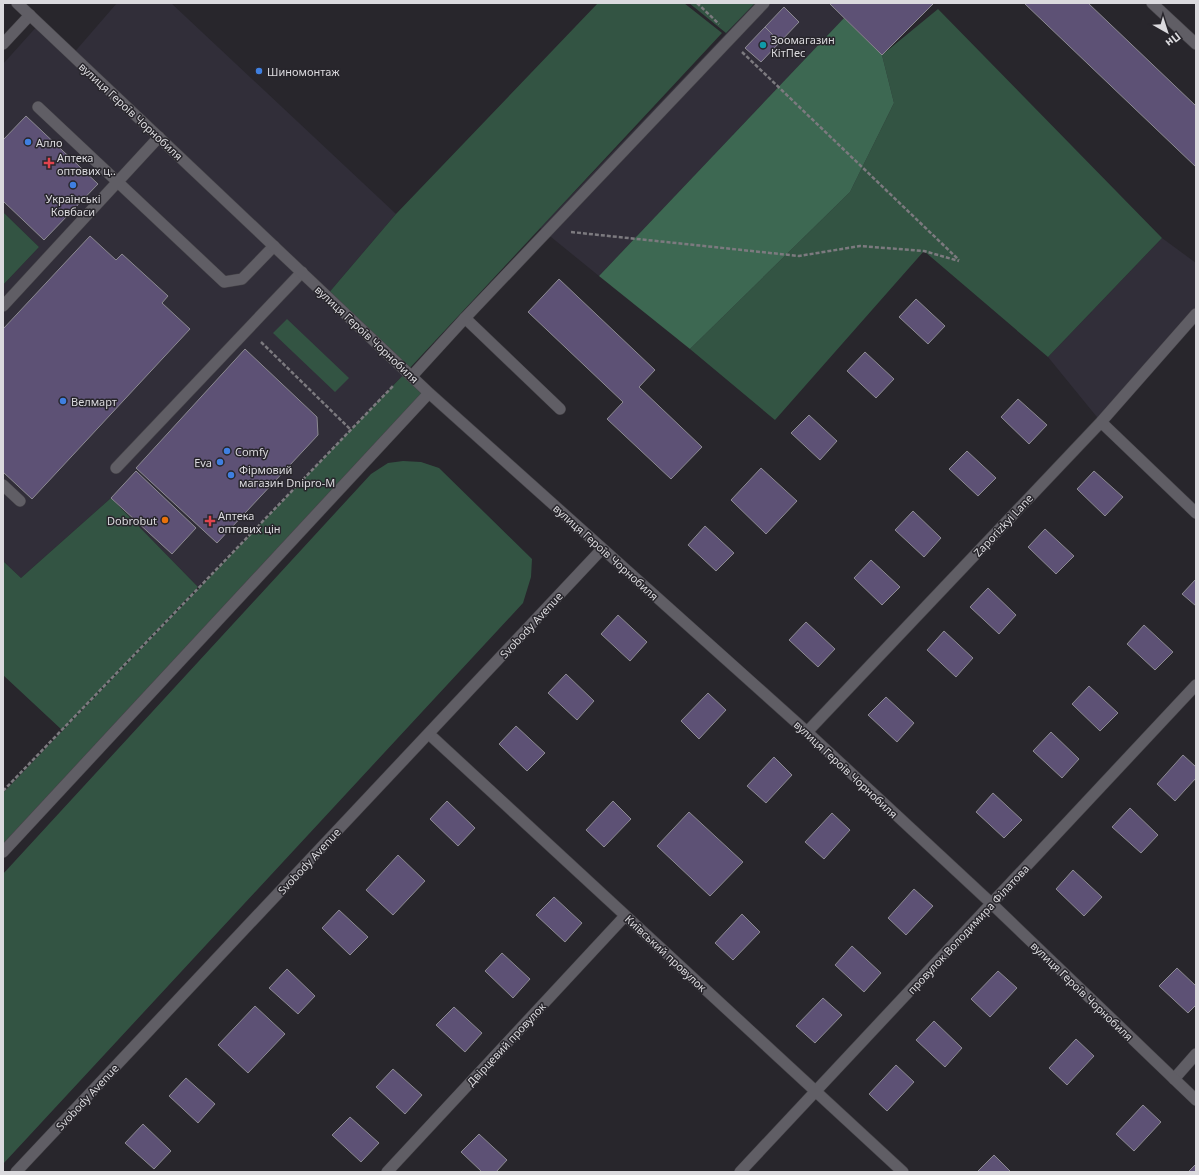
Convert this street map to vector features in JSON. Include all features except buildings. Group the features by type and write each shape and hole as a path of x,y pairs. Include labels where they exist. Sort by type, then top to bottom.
{"street":[{"name":"вулиця Героїв Чорнобиля","path":"17,3 429,393 806,732 991,903 1196,1100"},
{"path":"410,374 764,3"},
{"path":"1152,3 1196,44"},
{"path":"3,44 30,15"},
{"path":"38,107 224,282 242,278 274,246"},
{"path":"3,306 159,138"},
{"path":"116,468 302,272"},
{"name":"Zaporizkyi Lane","path":"806,732 1101,422 1196,314"},
{"path":"465,318 560,409"},
{"path":"3,852 429,393"},
{"path":"1101,422 1196,513"},
{"path":"3,485 20,501"},
{"name":"Svobody Avenue","path":"16,1172 602,549"},
{"name":"провулок Володимира Філатова","path":"740,1172 1196,685"},
{"name":"Київський провулок","path":"428,734 903,1172"},
{"name":"Двірцевий провулок","path":"387,1172 625,916"},
{"path":"1174,1079 1196,1054"}],"path":[{"path":"697,3 733,36"},
{"path":"549,229 799,256 860,246 924,251 959,261 739,49"},
{"path":"257,338 351,430"},
{"path":"3,791 351,430 410,374"}],"shaded area":[{"path":"117,3 171,3 396,214 327,295 407,371 198,587 111,498 21,578 3,561 3,285 39,247 3,212 3,64 39,24 72,55"},
{"path":"755,3 830,3 844,18 599,276 540,228"},
{"path":"1162,238 1196,263 1196,314 1101,422 1048,357"}],"green space":[{"path":"598,3 684,3 722,33 407,371 327,295 396,214"},
{"path":"689,3 755,3 726,33"},
{"path":"938,9 1162,238 1048,357 924,251 775,420 690,349 850,192 894,103 882,55"},
{"path":"844,18 882,55 894,103 850,192 690,349 599,276"},
{"path":"3,212 39,247 3,285"},
{"path":"287,319 349,378 335,392 273,333"},
{"path":"407,371 429,393 3,849 3,793"},
{"path":"403,461 421,462 439,468 532,559 531,577 523,603 3,1164 3,874 371,474 388,463"},
{"path":"111,498 198,587 62,730 3,675 3,561 21,578"}],"place":[{"name":"Зоомагазин КітПес","path":"763,45"},
{"name":"Шиномонтаж","path":"259,71"},
{"name":"Алло","path":"28,142"},
{"name":"Аптека оптових ц‥","path":"49,163"},
{"name":"Українські Ковбаси","path":"73,185"},
{"name":"Велмарт","path":"63,401"},
{"name":"Comfy","path":"227,451"},
{"name":"Eva","path":"220,462"},
{"name":"Фірмовий магазин Dnipro-M","path":"231,475"},
{"name":"Dobrobut","path":"165,520"},
{"name":"Аптека оптових цін","path":"210,521"}]}
